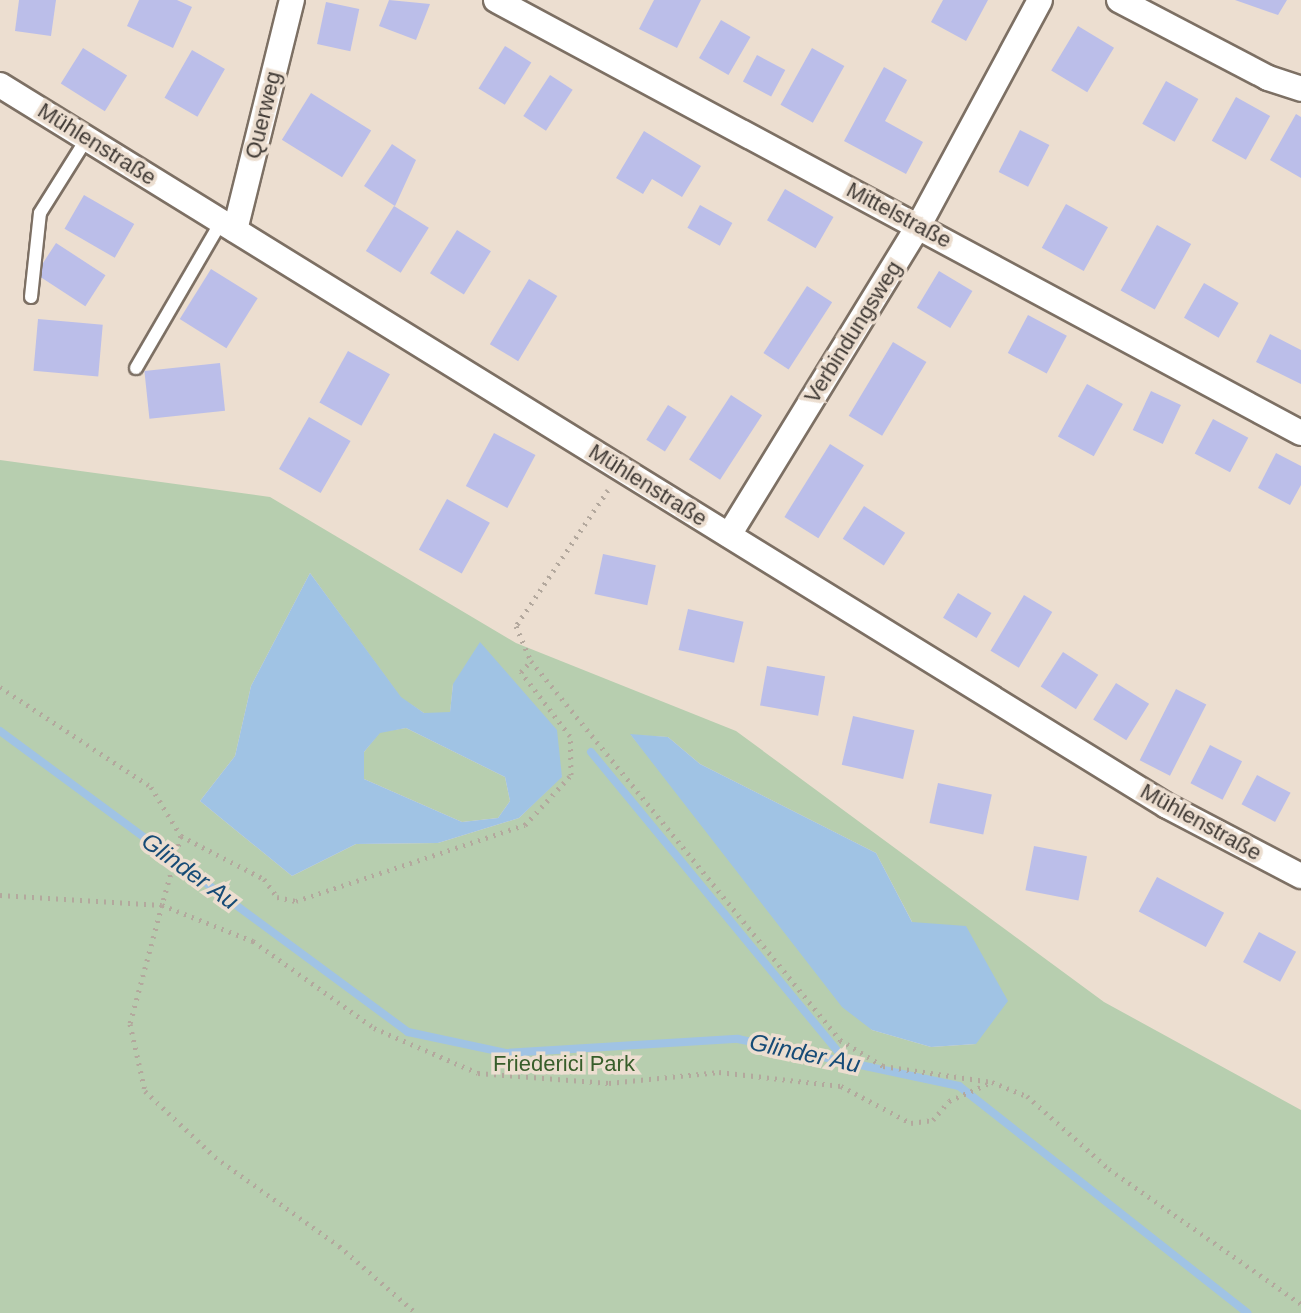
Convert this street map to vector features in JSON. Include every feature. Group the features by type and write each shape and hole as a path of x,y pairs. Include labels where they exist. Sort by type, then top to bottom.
{"street":[{"name":"Querweg","path":"228,226 292,0"},
{"name":"Mittelstraße","path":"496,0 1301,433"},
{"name":"Verbindungsweg","path":"729,535 919,225 1040,0"},
{"path":"1119,0 1268,78 1301,89"},
{"name":"Mühlenstraße","path":"0,85 1167,806 1301,876"}],"lane":[{"path":"31,297 40,213 87,138"},
{"path":"136,368 228,226"}],"path":[{"path":"628,472 603,496 516,626 531,661 840,1040 883,1066 992,1082 1027,1096 1109,1169 1301,1304"},
{"path":"0,687 151,787 181,836 264,879 277,897 296,901 525,825 571,775 570,736 521,672 531,661"},
{"path":"181,836 130,1024 145,1091 215,1157 339,1246 416,1313"},
{"path":"0,895 162,905 253,941 374,1028 478,1073 609,1083 719,1072 841,1086 911,1123 933,1120 949,1101 992,1082"}],"green space":[{"name":"Friederici Park","path":"0,460 270,497 516,643 736,731 1104,1002 1301,1110 1301,1313 0,1313","holes":["310,573 401,698 424,713 450,713 453,684 562,776 519,818 438,843 356,844 292,876 200,801 235,756 251,686","631,735 668,737 700,764 876,853 976,1044 931,1047 872,1030"]},
{"path":"406,728 505,777 510,801 498,818 462,822 364,779 364,752 380,732"}],"water":[{"path":"310,573 401,697 424,713 450,712 453,684 480,642 557,730 562,777 519,818 438,843 356,844 292,876 200,801 235,756 251,686","holes":["406,728 505,777 510,801 498,818 462,822 364,779 364,752 380,733"]},
{"path":"630,734 668,737 700,764 876,853 912,922 966,926 1008,1001 976,1044 931,1047 872,1030 842,1007"}],"building":[{"path":"19,0 56,0 51,36 15,31"},
{"path":"139,0 177,0 192,7 173,48 127,26"},
{"path":"389,0 430,4 416,40 379,26"},
{"path":"654,0 701,0 677,48 639,29"},
{"path":"943,0 988,0 966,41 931,22"},
{"path":"1235,0 1287,0 1278,15"},
{"path":"326,2 359,9 350,51 317,44"},
{"path":"721,20 750,37 728,75 699,58"},
{"path":"1078,26 1114,48 1087,92 1051,71"},
{"path":"505,46 531,62 505,105 479,88"},
{"path":"83,48 127,76 105,111 61,84"},
{"path":"812,48 844,66 813,123 780,105"},
{"path":"192,50 225,69 197,117 164,98"},
{"path":"757,55 785,70 771,97 743,81"},
{"path":"884,67 907,80 885,121 923,142 906,174 844,141"},
{"path":"550,75 573,90 546,131 523,116"},
{"path":"1166,81 1198,99 1175,142 1142,124"},
{"path":"311,93 371,131 342,177 282,140"},
{"path":"1236,97 1270,116 1246,160 1212,141"},
{"path":"1296,114 1301,117 1301,178 1270,160"},
{"path":"1020,130 1049,145 1028,187 999,172"},
{"path":"644,131 701,166 682,197 652,179 643,194 616,178"},
{"path":"392,144 416,160 395,206 364,186"},
{"path":"785,189 833,217 815,248 767,220"},
{"path":"84,195 134,224 115,258 64,229"},
{"path":"1066,204 1108,227 1084,271 1042,248"},
{"path":"700,205 732,223 720,246 687,228"},
{"path":"394,206 429,228 401,273 366,251"},
{"path":"1157,225 1191,244 1155,310 1121,291"},
{"path":"457,230 491,251 464,294 430,273"},
{"path":"56,243 105,275 85,306 36,274"},
{"path":"211,269 258,298 226,348 180,319"},
{"path":"939,271 972,291 950,328 917,308"},
{"path":"529,279 557,296 518,361 490,344"},
{"path":"1204,283 1239,303 1219,338 1184,318"},
{"path":"807,286 832,302 789,369 763,353"},
{"path":"1028,315 1067,336 1047,374 1008,353"},
{"path":"38,319 103,325 98,376 33,371"},
{"path":"1270,334 1301,350 1301,384 1256,362"},
{"path":"893,342 926,362 882,436 849,416"},
{"path":"348,351 390,374 361,426 319,403"},
{"path":"220,363 225,411 149,419 144,371"},
{"path":"1087,384 1123,404 1094,456 1058,436"},
{"path":"1151,391 1181,405 1163,444 1133,430"},
{"path":"731,395 762,415 720,480 689,460"},
{"path":"668,405 687,417 665,451 646,440"},
{"path":"309,417 351,441 321,493 279,469"},
{"path":"1213,419 1248,438 1230,472 1195,453"},
{"path":"494,433 535,455 507,508 466,486"},
{"path":"830,444 864,465 818,538 784,517"},
{"path":"1276,453 1301,466 1301,485 1290,505 1258,488"},
{"path":"447,499 490,523 462,573 419,550"},
{"path":"864,506 905,533 884,565 843,539"},
{"path":"603,554 656,565 647,605 594,594"},
{"path":"958,593 991,613 976,638 943,618"},
{"path":"1024,595 1052,612 1019,668 991,651"},
{"path":"688,609 744,622 734,663 679,650"},
{"path":"1063,652 1098,675 1076,709 1041,686"},
{"path":"767,666 825,676 818,716 760,705"},
{"path":"1116,683 1149,704 1126,740 1093,719"},
{"path":"1176,689 1206,704 1170,776 1140,760"},
{"path":"853,716 914,730 903,779 842,765"},
{"path":"1210,745 1242,761 1223,800 1190,783"},
{"path":"1257,775 1291,793 1275,822 1242,804"},
{"path":"938,783 992,794 983,835 929,823"},
{"path":"1034,846 1087,856 1078,900 1025,890"},
{"path":"1157,877 1224,913 1206,947 1139,911"},
{"path":"1259,932 1296,952 1280,982 1243,962"}],"waterway":[{"name":"Glinder Au","path":"0,731 408,1032 506,1053 738,1039 959,1086 1247,1313"},
{"path":"591,752 849,1065"}]}
